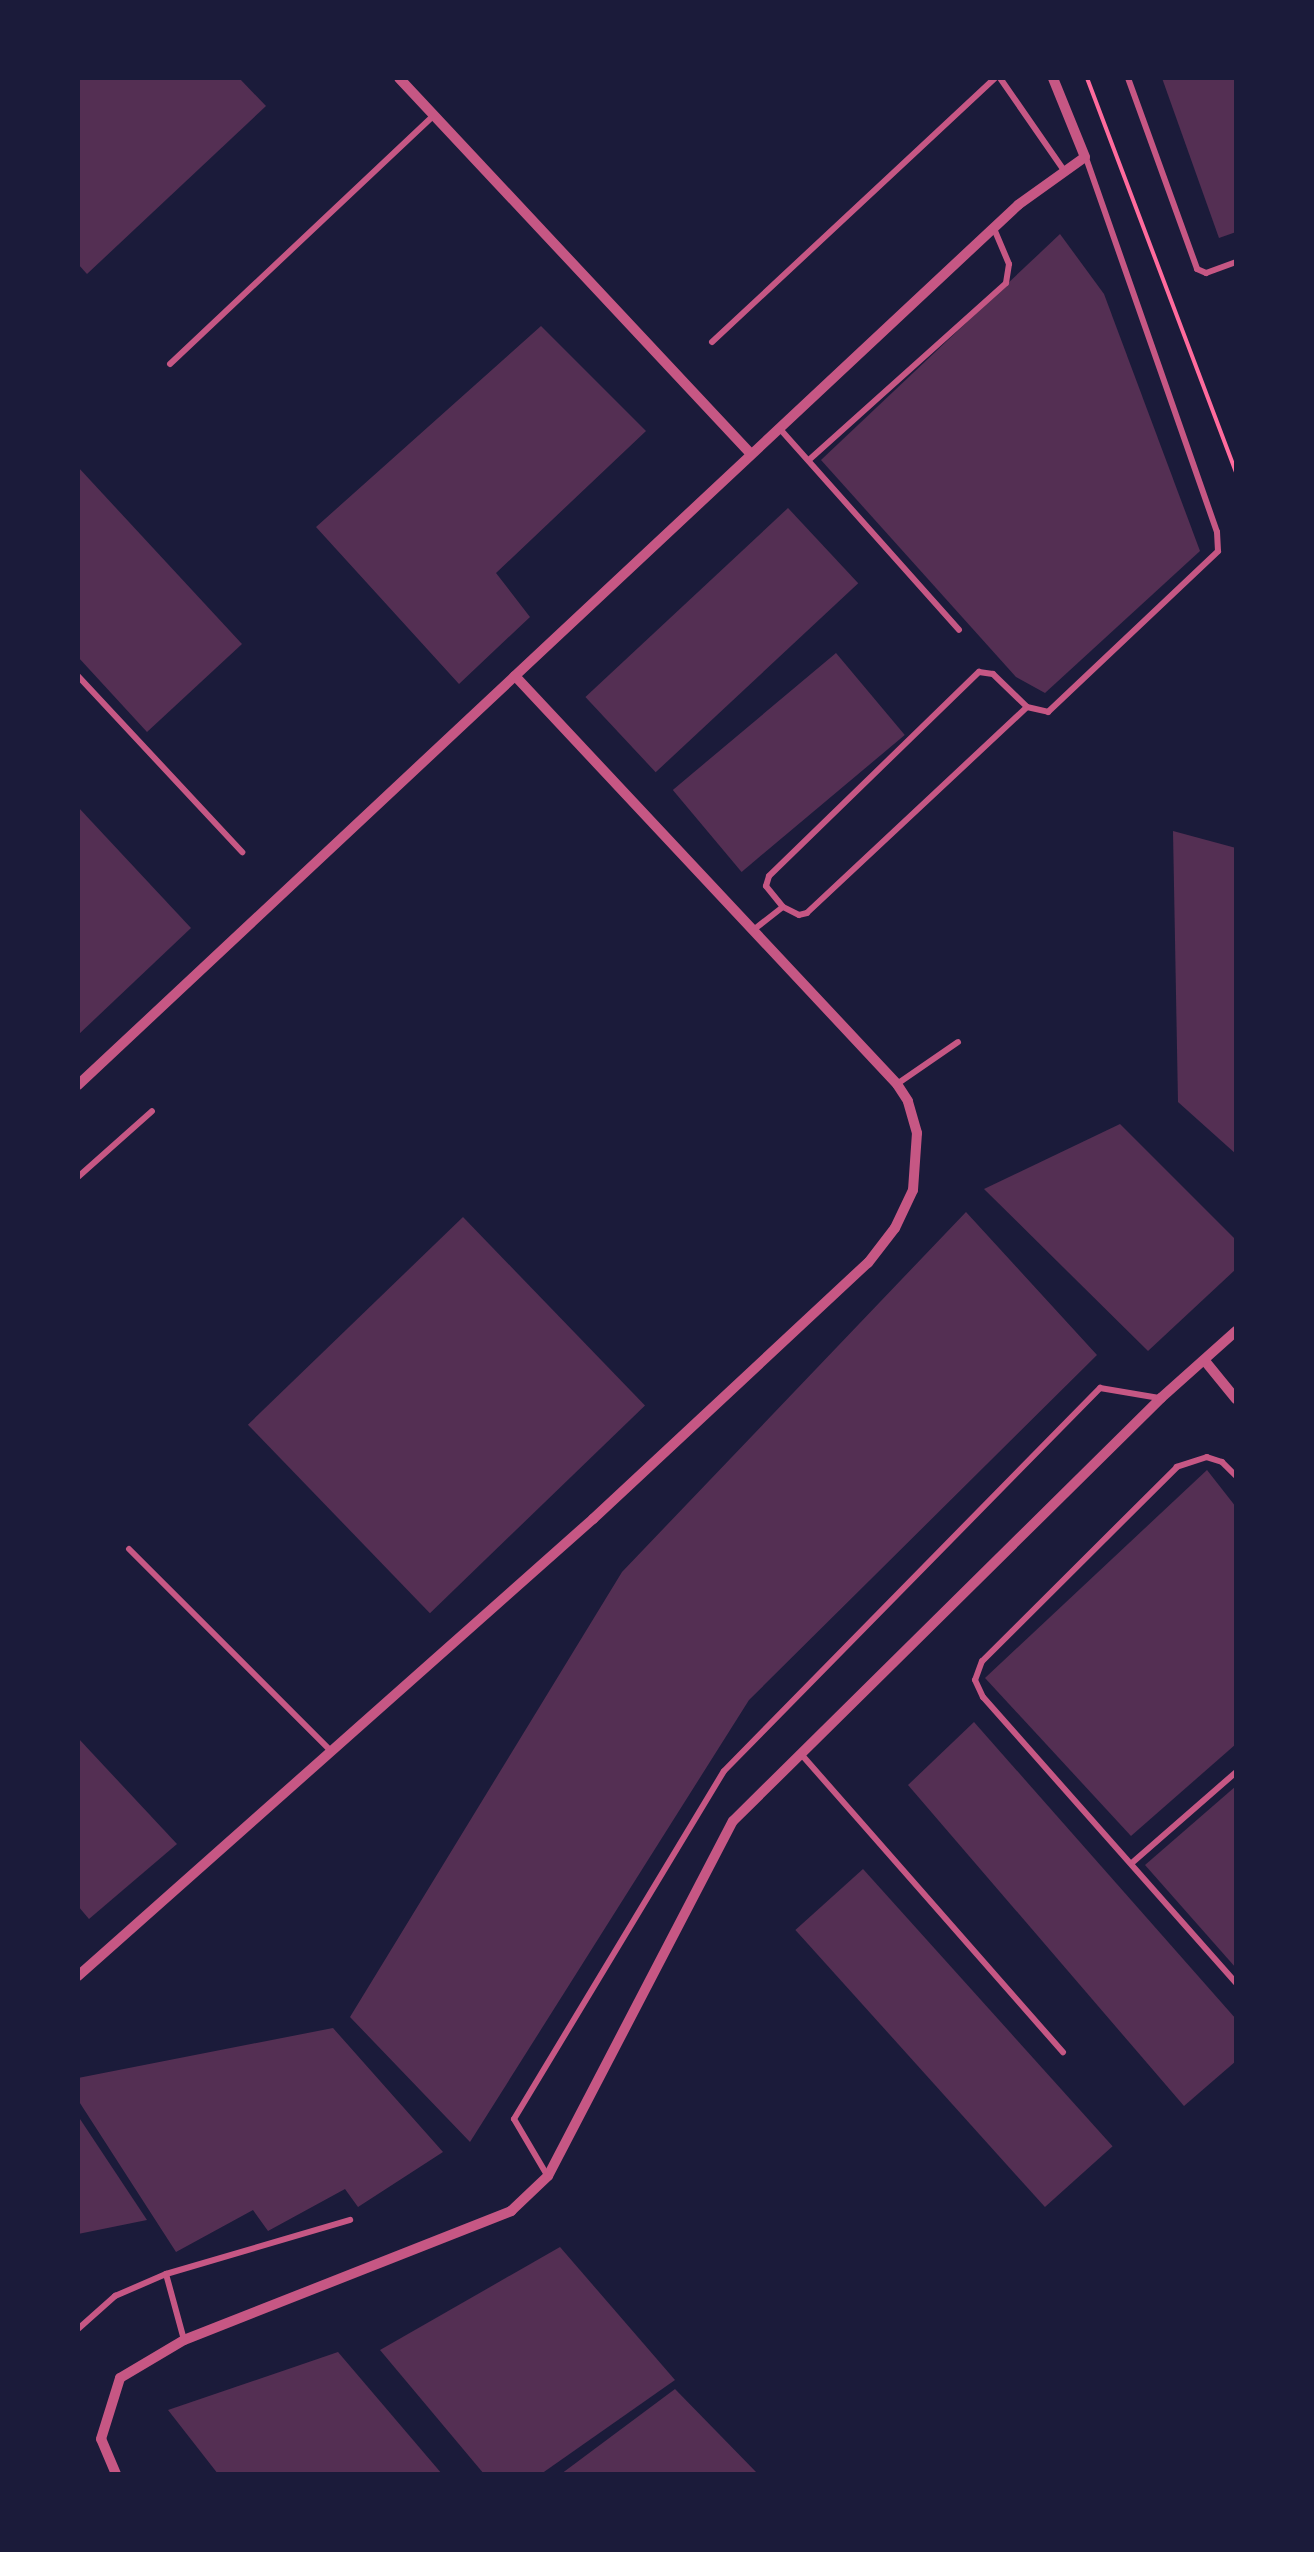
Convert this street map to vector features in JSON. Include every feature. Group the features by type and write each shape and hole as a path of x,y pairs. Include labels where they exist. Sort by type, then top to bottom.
{"street":[{"path":"402,78 751,454"},
{"path":"78,1086 994,227 1064,168 1085,156 1053,78"},
{"path":"78,1976 594,1519 878,1252 904,1214 918,1161 915,1120 896,1084 515,676"},
{"path":"116,2474 102,2439 120,2378 184,2340 511,2211 548,2176 733,1821 1161,1398 1236,1331"},
{"path":"1205,1361 1236,1399"}],"lane":[{"path":"712,342 998,78 1064,168"},
{"path":"1128,78 1197,269 1206,273 1236,262"},
{"path":"170,364 434,114"},
{"path":"1027,707 807,913 799,915 782,907 766,886 769,876 980,672 993,674 1027,707 1048,712 1218,551 1219,542 1085,156"},
{"path":"810,459 1006,283 1008,264 994,227"},
{"path":"780,428 959,630"},
{"path":"78,676 242,852"},
{"path":"751,932 782,907"},
{"path":"896,1084 958,1042"},
{"path":"78,1177 152,1111"},
{"path":"548,2176 514,2118 724,1771 1100,1388 1161,1398"},
{"path":"1236,1476 1222,1462 1206,1457 1177,1467 976,1670 975,1680 983,1697 1134,1862 1236,1982"},
{"path":"129,1549 330,1750"},
{"path":"800,1754 1063,2052"},
{"path":"1134,1862 1236,1772"},
{"path":"78,2329 115,2296 166,2274 350,2220"},
{"path":"166,2274 184,2340"}],"path":[{"path":"1087,78 1236,472"}],"building":[{"path":"78,78 239,78 266,106 87,274 78,264"},
{"path":"1162,78 1236,78 1236,232 1219,238"},
{"path":"1060,234 1104,294 1200,551 1045,693 1016,677 821,460"},
{"path":"541,326 646,431 496,573 530,617 459,684 316,527"},
{"path":"78,467 242,644 147,732 78,657"},
{"path":"788,508 858,583 656,772 585,697"},
{"path":"836,653 905,735 742,872 673,790"},
{"path":"78,807 191,928 78,1035"},
{"path":"1173,831 1236,848 1236,1154 1178,1102"},
{"path":"1120,1124 1236,1240 1236,1269 1148,1351 984,1189"},
{"path":"966,1212 1097,1355 749,1700 470,2142 350,2017 622,1572"},
{"path":"463,1217 645,1405 430,1613 248,1425"},
{"path":"1207,1470 1236,1507 1236,1744 1131,1836 985,1678"},
{"path":"974,1722 1236,2019 1236,2061 1184,2106 908,1785"},
{"path":"78,1738 177,1844 89,1919 78,1906"},
{"path":"1236,1786 1236,1968 1145,1865"},
{"path":"863,1869 1113,2146 1045,2207 795,1930"},
{"path":"333,2028 443,2152 358,2207 345,2189 268,2231 253,2210 176,2252 78,2100 78,2078"},
{"path":"78,2116 147,2220 78,2234"},
{"path":"560,2247 675,2380 541,2474 484,2474 380,2350"},
{"path":"338,2352 442,2474 218,2474 168,2410"},
{"path":"675,2389 758,2474 561,2474"}]}
